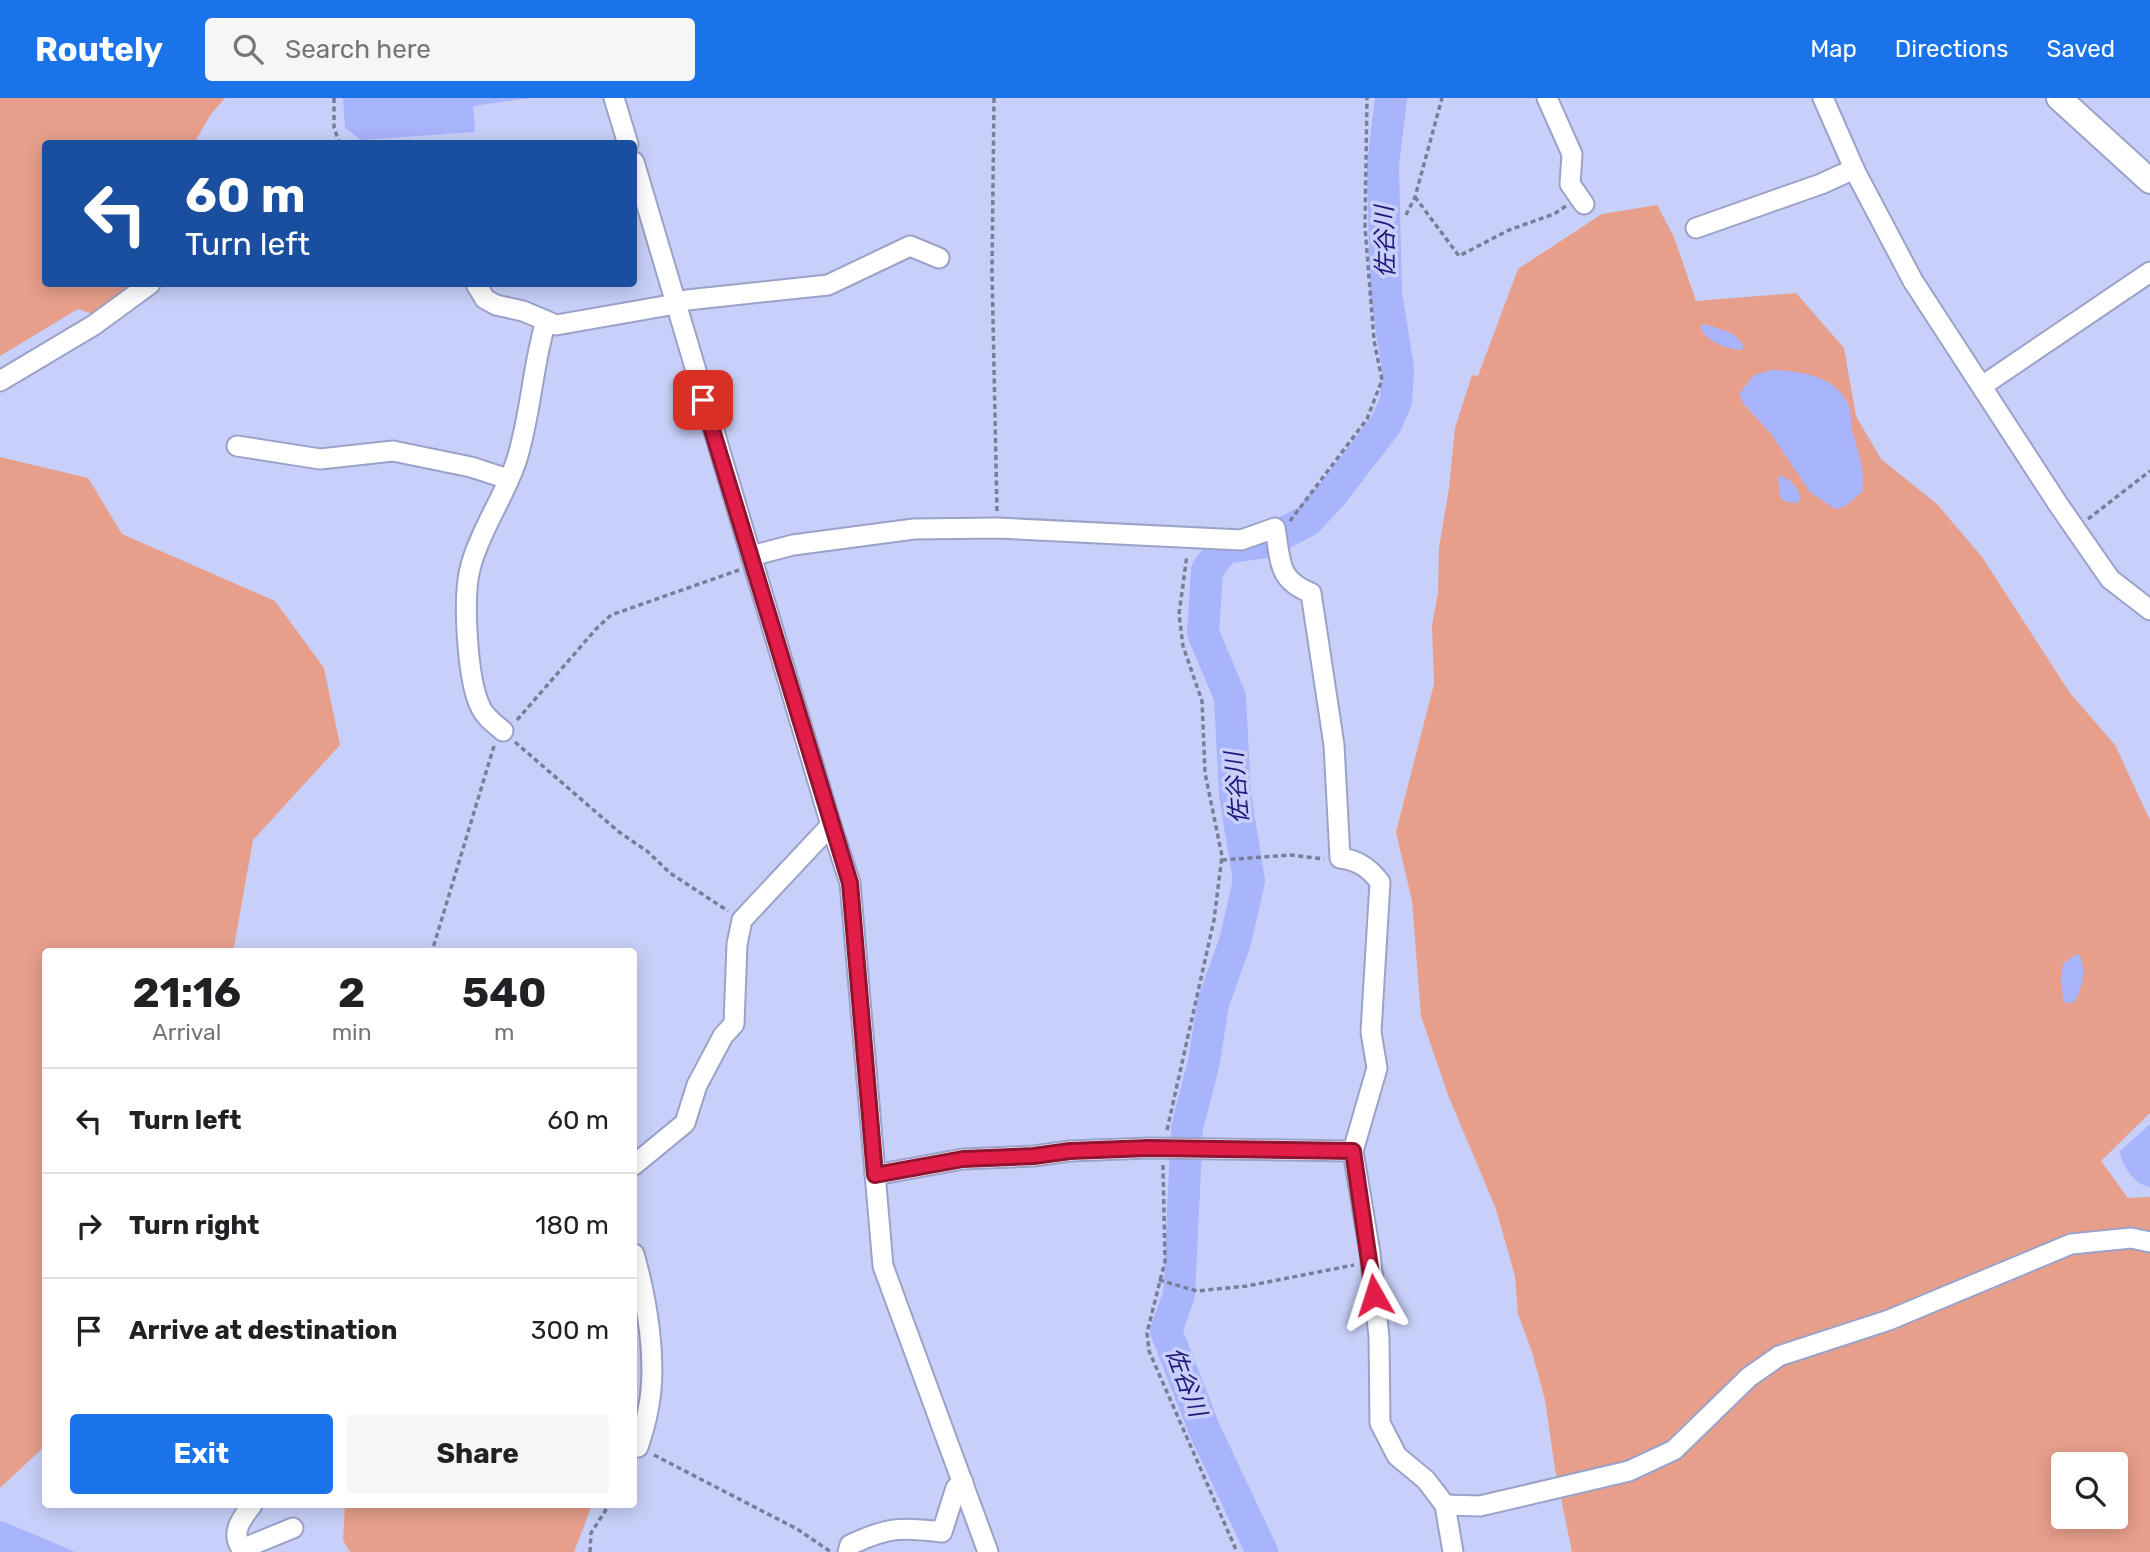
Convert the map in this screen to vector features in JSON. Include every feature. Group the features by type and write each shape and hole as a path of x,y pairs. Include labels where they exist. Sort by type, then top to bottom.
{"main road":[{"path":"2059,98 2150,181"}],"street":[{"path":"614,98 627,140"},
{"path":"1546,98 1572,154 1570,184 1582,201"},
{"path":"1823,98 1854,169 1913,281 2110,579 2150,610"},
{"path":"1696,228 1821,184 1854,169"},
{"path":"637,172 850,883 883,1266 988,1552"},
{"path":"478,287 485,299 496,305 523,310 556,325 687,300 828,285 910,246 939,258"},
{"path":"1982,386 2150,272"},
{"path":"0,381 94,326 146,287"},
{"path":"503,731 482,711 473,690 467,618 470,566 515,463 527,418 539,344 546,321"},
{"path":"237,446 320,459 393,451 471,467 508,479"},
{"path":"753,560 793,545 914,528 998,528 1241,540 1275,528 1284,574 1295,587 1311,593 1334,745 1340,858 1354,859 1372,871 1380,882 1371,1032 1377,1068 1353,1151 1370,1253 1379,1337 1380,1423 1397,1456 1426,1480 1445,1505 1452,1552"},
{"path":"637,1163 685,1123 697,1085 723,1036 734,1024 737,944 741,920 831,825"},
{"path":"875,1175 963,1159 1034,1156 1070,1151 1163,1148 1353,1151"},
{"path":"1445,1505 1480,1506 1629,1471 1674,1450 1749,1377 1779,1356 1889,1320 2071,1244 2131,1238 2150,1242"},
{"path":"637,1268 647,1313 651,1367 649,1409 638,1447"},
{"path":"848,1552 850,1545 879,1532 910,1528 942,1532 956,1488 963,1482"},
{"path":"250,1508 236,1532 240,1545 249,1546 293,1528"}],"path":[{"path":"334,98 334,128 338,140"},
{"path":"994,98 992,271 998,528"},
{"path":"1275,528 1288,523 1367,419 1382,380 1374,340 1365,227 1367,98"},
{"path":"1406,215 1415,197 1442,98"},
{"path":"1415,197 1458,256 1509,230 1582,201"},
{"path":"2075,528 2150,471"},
{"path":"1188,537 1179,614 1183,646 1202,701 1205,774 1222,860 1214,920 1163,1148 1165,1261 1147,1333 1149,1351 1237,1552"},
{"path":"433,948 491,751 503,731 516,722 611,615 753,560"},
{"path":"503,731 670,873 741,920"},
{"path":"1222,860 1290,855 1315,859 1340,858"},
{"path":"1159,1280 1197,1291 1247,1286 1353,1266 1370,1253"},
{"path":"638,1447 797,1529 831,1552"},
{"path":"590,1552 591,1533 607,1508"}],"shaded area":[{"path":"0,98 225,98 211,114 196,140 42,140 42,287 142,287 98,316 78,309 0,356"},
{"path":"1657,205 1674,237 1696,301 1796,293 1844,348 1856,416 1881,459 1937,504 1982,557 2070,693 2115,745 2150,820 2150,1113 2101,1161 2128,1198 2150,1197 2150,1552 1572,1552 1555,1469 1545,1400 1518,1314 1515,1276 1496,1209 1448,1095 1421,1016 1412,901 1396,832 1434,684 1432,625 1438,593 1439,548 1455,428 1472,375 1478,376 1518,269 1602,214"},
{"path":"0,457 88,478 122,534 275,601 324,668 340,745 253,840 234,948 42,948 42,1449 0,1488"},
{"path":"345,1508 591,1508 574,1552 350,1552 343,1540"}],"water":[{"path":"343,98 530,98 473,106 475,132 361,140 345,128"},
{"path":"1705,324 1731,333 1743,345 1742,350 1711,340 1700,326"},
{"path":"1772,370 1804,373 1824,380 1841,393 1847,402 1863,484 1862,492 1844,507 1835,509 1810,492 1771,434 1743,403 1739,394 1754,375"},
{"path":"1778,476 1786,478 1795,487 1801,498 1798,503 1786,502 1780,497"},
{"path":"2075,955 2080,955 2083,979 2075,1001 2068,1004 2063,1000 2063,964"},
{"path":"2150,1124 2150,1187 2139,1183 2130,1174 2119,1152"},
{"path":"2,1521 75,1552 0,1552"}],"waterway":[{"name":"佐谷川","path":"1262,1552 1205,1431 1166,1331 1179,1295 1187,1128 1204,1062 1213,1003 1235,942 1249,881 1235,795 1230,697 1203,633 1207,570 1224,548 1266,542 1307,521 1333,493 1386,424 1396,401 1398,368 1386,293 1383,165 1391,98"}],"route":[{"path":"703,400 850,883 875,1175 963,1159 1034,1156 1070,1151 1149,1148 1353,1151 1370,1253 1374,1295"}]}
